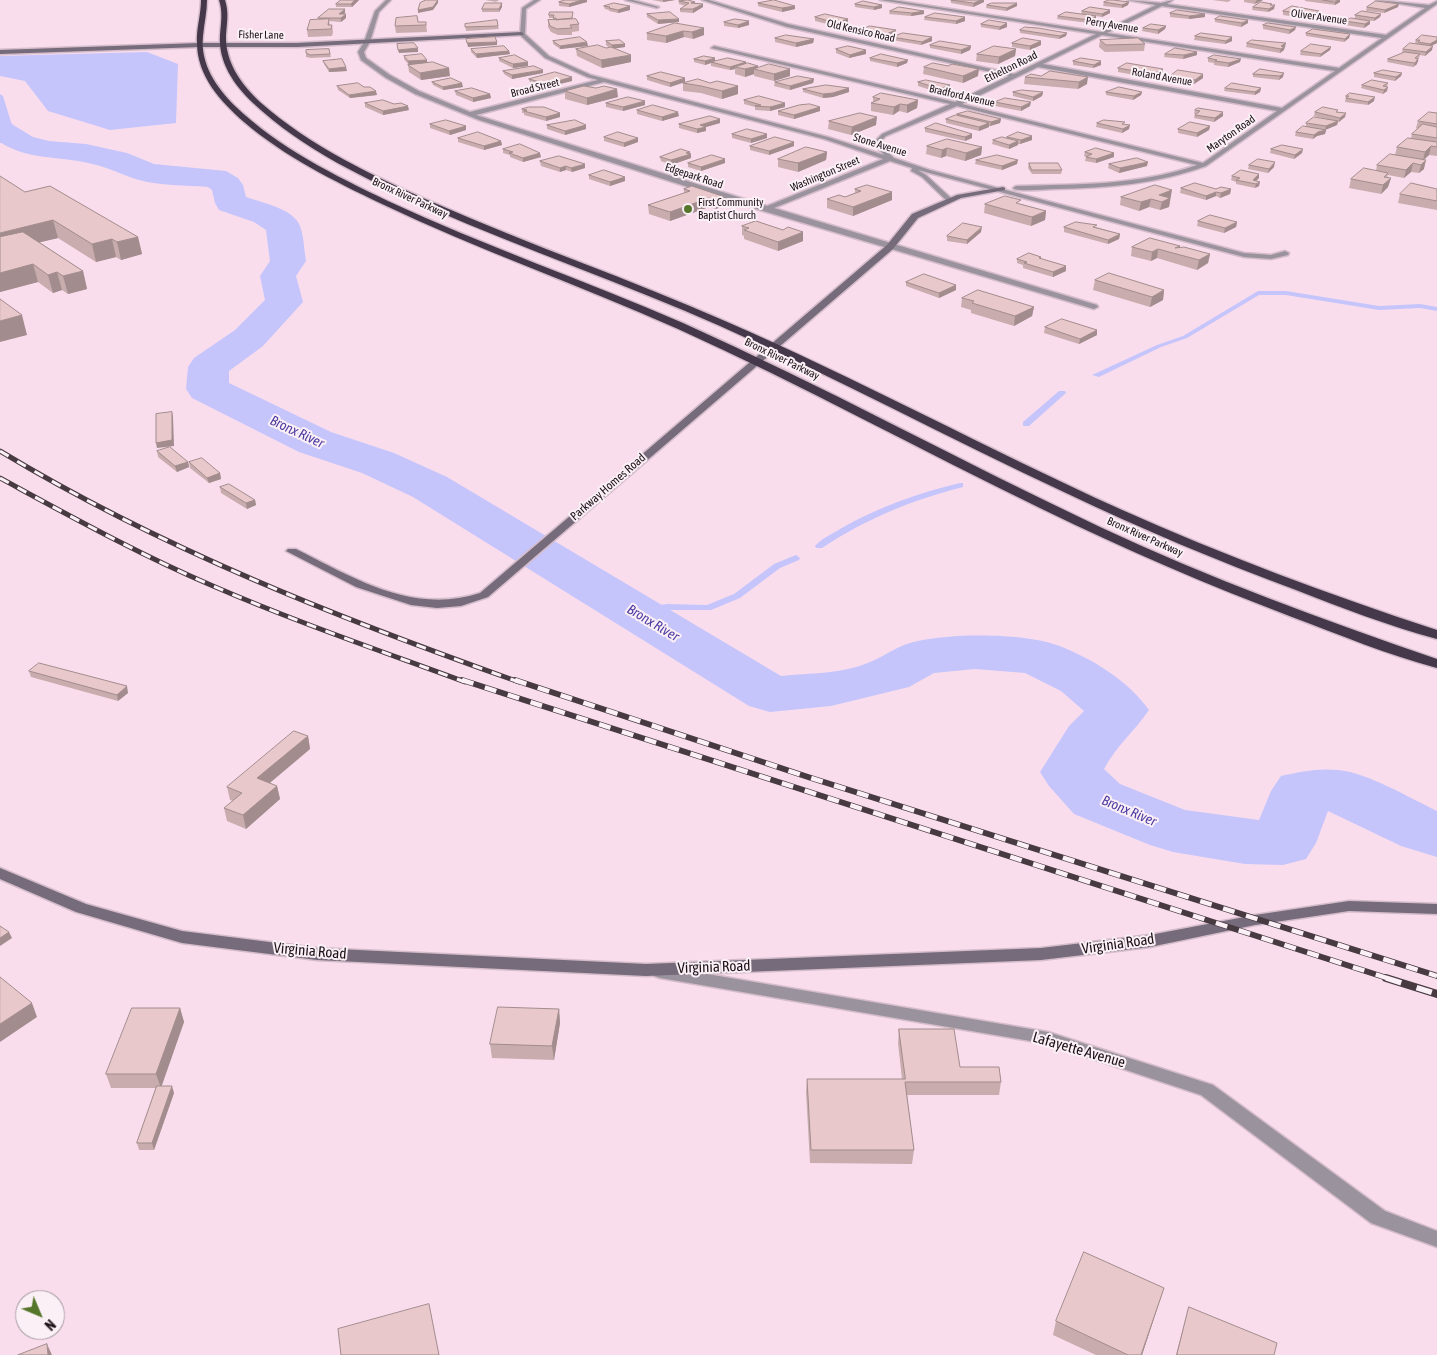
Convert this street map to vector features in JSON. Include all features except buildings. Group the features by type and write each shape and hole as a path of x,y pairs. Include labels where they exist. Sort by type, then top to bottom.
{"highway":[{"name":"Bronx River Parkway","path":"204,0 200,45 205,71 218,92 231,106 266,135 315,166 422,220 638,308 756,362 1036,502 1140,550 1292,612 1437,664"},
{"name":"Bronx River Parkway","path":"222,0 226,15 223,44 231,71 246,92 287,127 335,157 460,218 649,292 773,346 1152,528 1304,588 1437,635"}],"street":[{"name":"Edgepark Road","path":"389,0 377,11 367,42 361,52 363,59 373,67 422,94 471,114 766,209 1094,307"},
{"path":"522,34 524,8 538,0"},
{"path":"627,0 657,7"},
{"name":"Old Kensico Road","path":"704,0 787,25 1015,76"},
{"name":"Perry Avenue","path":"882,0 1339,70"},
{"name":"Oliver Avenue","path":"1129,0 1388,37"},
{"name":"Ethelton Road","path":"891,158 879,146 879,140 884,135 956,104 1171,0"},
{"path":"1378,0 1430,7"},
{"name":"Maryton Road","path":"1003,189 1132,182 1180,174 1204,165 1437,2"},
{"name":"Fisher Lane","path":"0,52 223,44 288,45 522,34"},
{"name":"Stone Avenue","path":"522,34 538,52 555,62 604,80 826,138 928,171 1003,189 1244,254 1271,257 1285,253"},
{"name":"Bradford Avenue","path":"714,48 956,104 1204,165"},
{"name":"Roland Avenue","path":"1038,65 1283,110"},
{"name":"Broad Street","path":"471,114 604,80"},
{"path":"891,158 924,176 948,200"},
{"name":"Washington Street","path":"766,209 891,158"},
{"name":"Parkway Homes Road","path":"292,551 384,594 444,606 471,602 484,595 890,247 915,216 948,200 984,191 1003,189"},
{"name":"Virginia Road","path":"0,873 81,908 182,937 317,954 646,970 1041,954 1150,941 1255,920 1349,906 1437,909"},
{"name":"Lafayette Avenue","path":"646,970 1048,1038 1207,1090 1378,1217 1437,1239"}],"water":[{"path":"147,52 178,64 176,123 110,130 48,111 25,81 0,76 0,56"},
{"path":"0,94 3,96 11,122 22,143 0,143"}],"waterway":[{"name":"Bronx River","path":"0,129 22,143 49,150 86,153 116,160 149,173 215,178 227,185 231,203 266,215 283,226 288,261 278,276 284,302 249,338 209,367 207,389 315,442 378,463 430,487 770,694 831,689 889,675 920,657 975,652 1037,657 1081,679 1119,710 1090,739 1071,772 1097,799 1173,830 1245,842 1283,843 1303,791 1338,790 1424,831 1437,835"},
{"path":"1096,375 1159,346 1185,337 1258,293 1286,293 1379,308 1420,306 1437,309"},
{"path":"1026,424 1062,393"},
{"path":"819,546 853,525 886,509 960,485"},
{"path":"634,611 668,607 708,608 737,596 777,566 796,558"}],"railway":[{"path":"0,451 124,520 188,551 319,607 519,682"},
{"path":"0,478 132,548 213,586 307,624 465,682"},
{"path":"462,680 1390,979"},
{"path":"515,680 808,777 1437,976"},
{"path":"1386,978 1437,994"}],"place":[{"name":"First Community Baptist Church","path":"688,209"}]}
